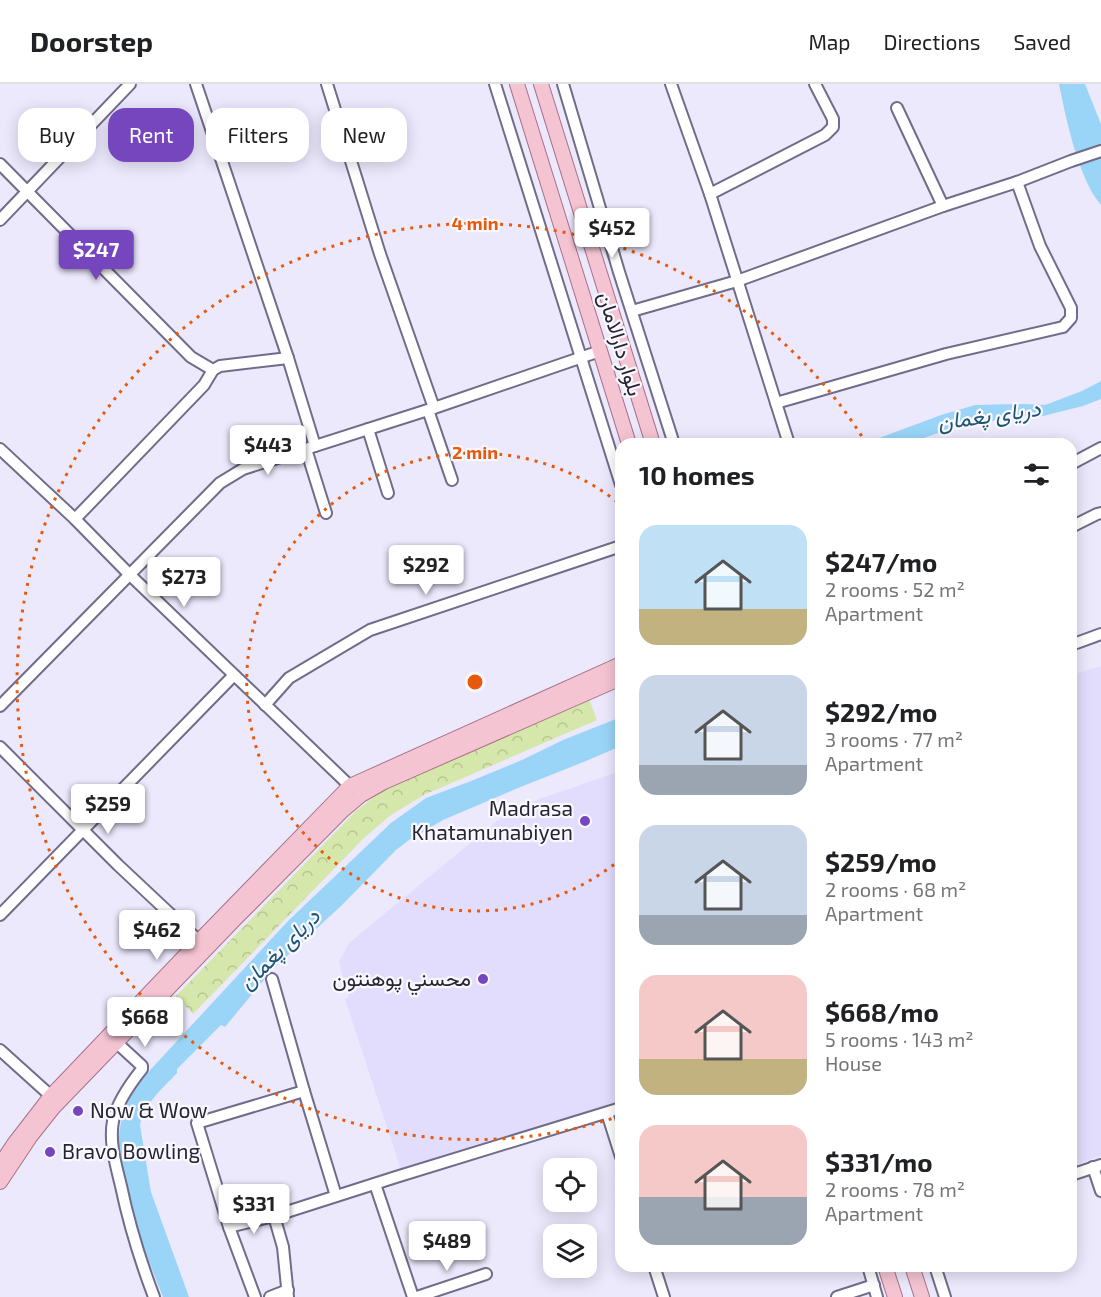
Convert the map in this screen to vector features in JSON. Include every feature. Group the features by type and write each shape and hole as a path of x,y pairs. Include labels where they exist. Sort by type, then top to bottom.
{"main road":[{"name":"بلوار دارالامان","path":"517,84 627,438"},
{"name":"بلوار دارالامان","path":"541,84 651,438"},
{"path":"0,1182 30,1137 53,1108 117,1043 199,941 350,786 615,667"},
{"path":"0,1165 51,1096 361,795 384,782 615,681"},
{"path":"887,1272 895,1297"},
{"path":"914,1272 922,1297"}],"street":[{"path":"0,220 130,84"},
{"path":"196,84 288,358 326,513"},
{"path":"327,84 452,480"},
{"path":"495,84 615,465"},
{"path":"563,84 672,438"},
{"path":"671,84 710,194 787,438"},
{"path":"710,194 825,135 833,127 834,119 815,84"},
{"path":"897,108 943,207"},
{"path":"632,311 737,281 1101,151"},
{"path":"0,164 191,357 213,370"},
{"path":"776,403 946,354 1063,327 1071,318 1071,308 1040,246 1017,182"},
{"path":"0,706 220,483 243,469 431,409 600,351"},
{"path":"75,519 204,386 213,370 220,366 288,358"},
{"path":"368,429 388,493"},
{"path":"1077,461 1101,448"},
{"path":"0,465 4,453 350,786"},
{"path":"1077,523 1101,513"},
{"path":"265,705 289,678 370,630 615,548"},
{"path":"1077,643 1101,634"},
{"path":"0,915 234,675"},
{"path":"0,747 83,831 199,941"},
{"path":"272,979 336,1196"},
{"path":"117,1043 142,1066 117,1107 112,1130 114,1156 130,1226 154,1297"},
{"path":"0,1050 51,1096"},
{"path":"255,1297 229,1227 197,1123 304,1091"},
{"path":"229,1227 274,1216 615,1110"},
{"path":"607,1113 615,1138"},
{"path":"1077,1173 1097,1166 1101,1191"},
{"path":"375,1184 415,1297 486,1274"},
{"path":"270,1297 288,1294 283,1247 274,1216"},
{"path":"656,1272 664,1297"},
{"path":"870,1272 877,1297"},
{"path":"937,1272 945,1297"},
{"path":"837,1297 874,1286"}],"shaded area":[{"path":"1101,666 1101,1156 1077,1164 1077,673"},
{"name":"محسني پوهنتون","path":"615,773 615,1103 451,1157 401,1170 345,999 349,997 339,962 349,943 497,821 518,808"}],"green space":[{"path":"588,696 597,720 424,795 391,815 364,838 193,1014 176,996 356,811 380,792"}],"water":[{"path":"1059,84 1085,84 1101,124 1101,205 1079,164"},
{"name":"دریای پغمان","path":"1101,381 1101,399 1083,406 1043,416 1029,415 959,426 924,438 880,438 975,405 1045,405"},
{"name":"دریای پغمان","path":"615,719 615,749 443,820 396,850 342,905 273,969 225,1027 221,1025 177,1069 177,1073 155,1097 142,1117 140,1125 151,1192 189,1297 163,1297 130,1214 121,1171 118,1140 122,1116 127,1102 140,1081 289,920 391,823 426,798 522,760 563,740"}],"place":[{"name":"Madrasa Khatamunabiyen","path":"585,821"},
{"name":"محسني پوهنتون","path":"483,979"},
{"name":"Now & Wow","path":"78,1111"},
{"name":"Bravo Bowling","path":"50,1152"}]}
